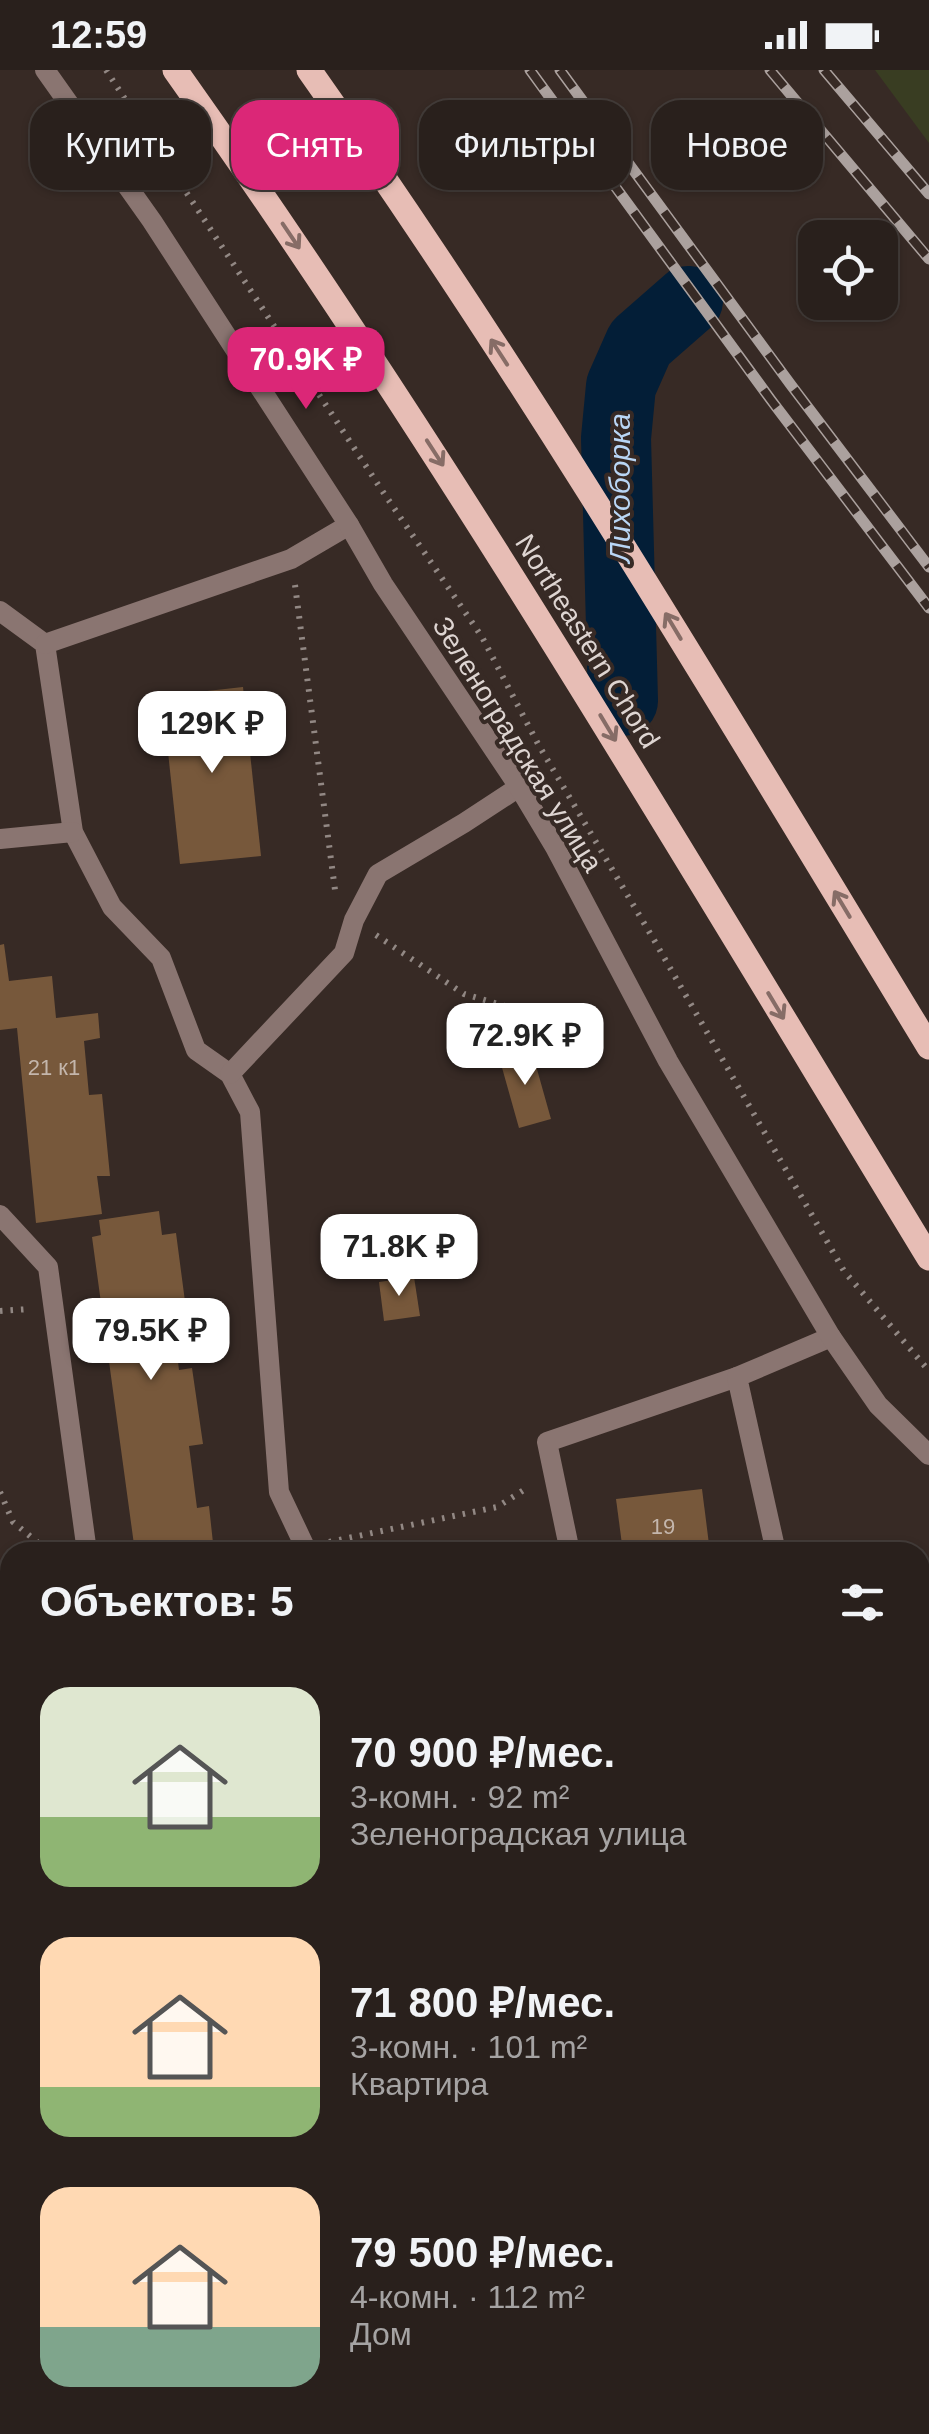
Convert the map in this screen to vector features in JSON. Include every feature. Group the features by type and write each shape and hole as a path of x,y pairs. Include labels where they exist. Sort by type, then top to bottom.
{"main road":[{"name":"Northeastern Chord","path":"176,70 362,342 567,661 929,1258"},
{"path":"309,70 453,282 659,604 929,1047"}],"street":[{"name":"Зеленоградская улица","path":"45,70 152,221 349,525 382,584 519,787 668,1061 831,1337 878,1405 929,1455"},
{"path":"45,644 292,559 349,525"},
{"path":"0,611 45,644 74,832 112,908 161,958 196,1050 230,1074 250,1112 279,1492 301,1542"},
{"path":"230,1074 344,953 354,920 378,874 519,787"},
{"path":"0,839 74,832"},
{"path":"0,1215 48,1267 86,1542"},
{"path":"568,1542 548,1442 736,1377 831,1337"},
{"path":"736,1377 774,1542"}],"path":[{"path":"106,70 482,636 538,744 844,1271 929,1371"},
{"path":"292,559 336,894"},
{"path":"354,920 464,994 546,1018 566,1014"},
{"path":"341,1542 497,1507 553,1471"},
{"path":"0,1492 13,1522 37,1542"}],"green space":[{"path":"875,70 929,70 929,143"}],"building":[{"path":"243,687 261,856 180,864 162,696"},
{"path":"4,944 9,981 52,976 56,1018 98,1013 100,1038 84,1041 89,1095 102,1094 110,1176 97,1176 102,1214 36,1223 17,1028 0,1030 0,945"},
{"path":"531,1048 551,1119 519,1128 499,1057"},
{"path":"159,1211 162,1235 176,1233 186,1309 172,1311 179,1370 192,1368 203,1444 189,1446 197,1508 209,1506 213,1542 134,1542 92,1237 101,1235 99,1220"},
{"path":"414,1277 420,1316 384,1321 379,1282"},
{"path":"702,1489 709,1542 622,1542 616,1499"}],"waterway":[{"name":"Лихоборка","path":"623,701 616,438 621,386 640,343 688,301"}],"railway":[{"path":"530,70 771,400 929,608"},
{"path":"560,70 929,567"},
{"path":"770,70 929,259"},
{"path":"824,70 929,194"}]}
